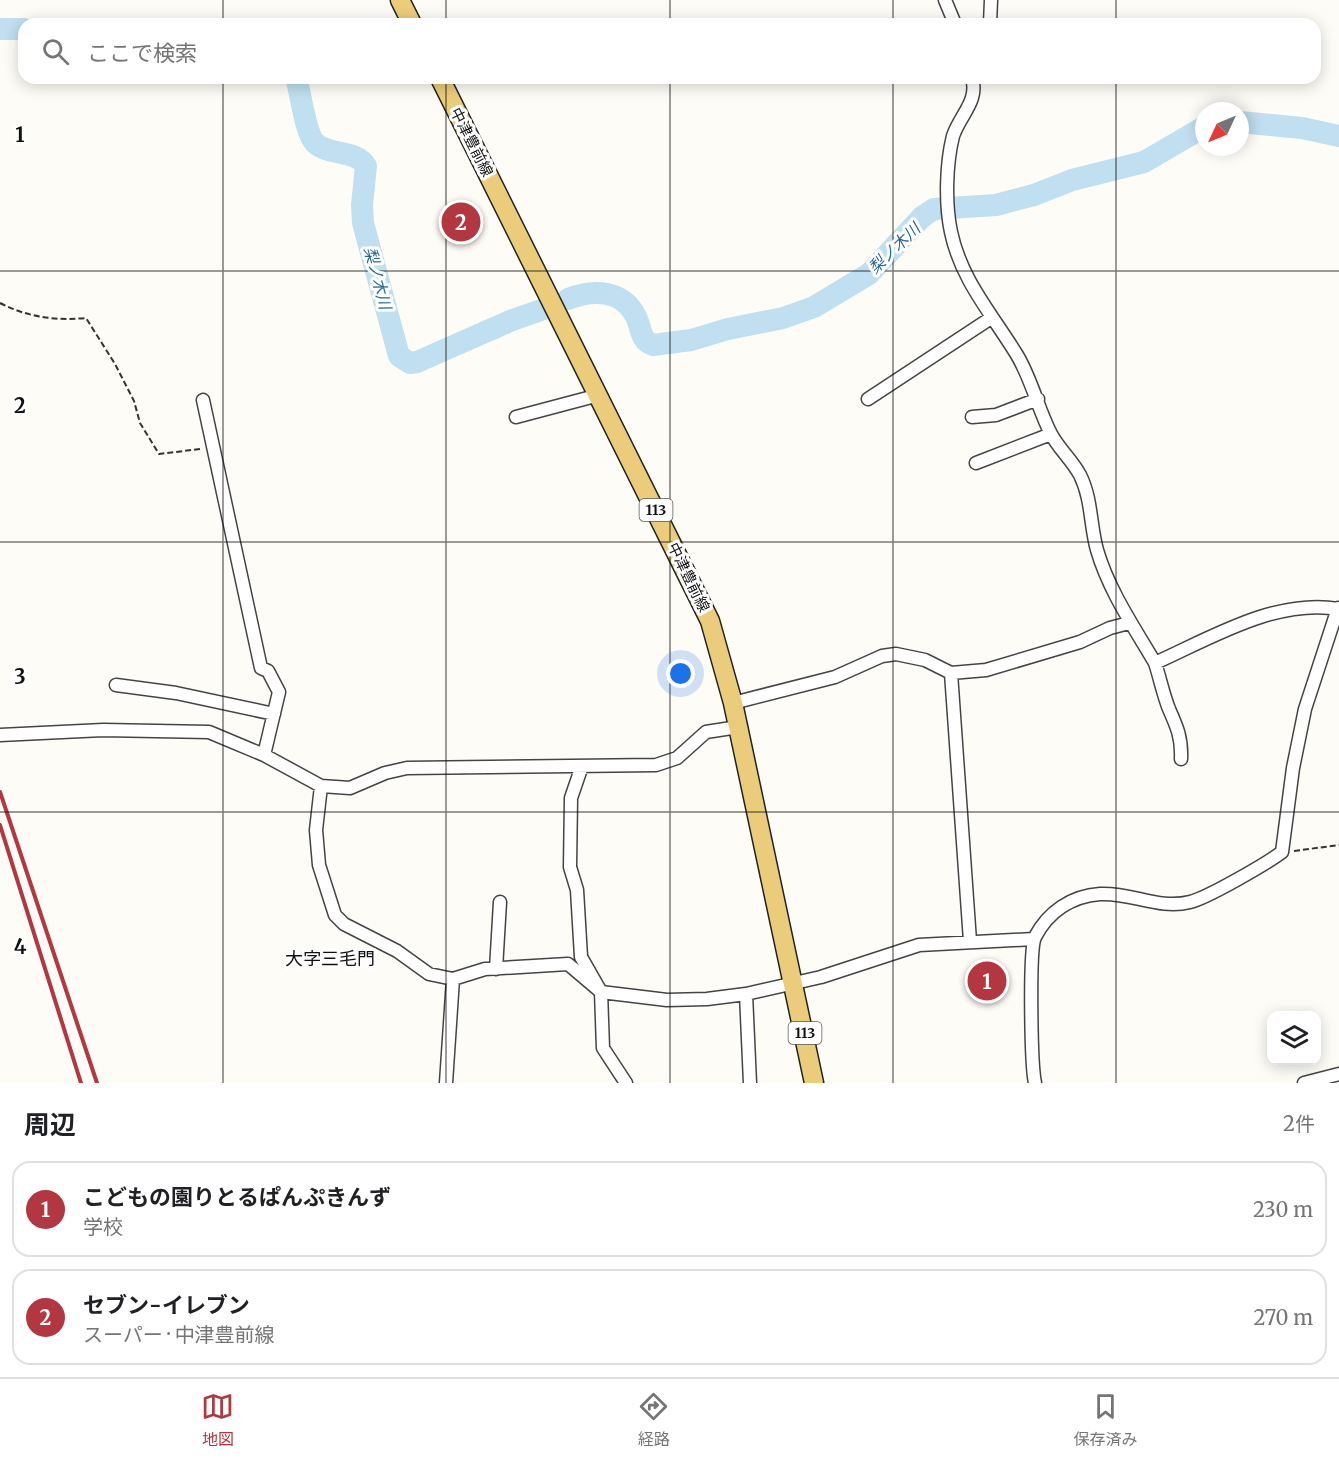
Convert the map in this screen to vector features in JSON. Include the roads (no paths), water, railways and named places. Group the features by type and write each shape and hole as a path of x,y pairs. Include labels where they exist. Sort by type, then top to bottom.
{"main road":[{"path":"400,0 409,18"},
{"name":"中津豊前線","path":"443,84 710,621 733,703 795,983 814,1083"}],"street":[{"path":"945,0 952,18"},
{"path":"990,18 991,0"},
{"path":"972,84 974,96 954,136 949,173 950,225 955,250 976,295 1017,355 1038,399 1051,434 1080,475 1090,505 1097,550 1129,623 1155,663 1169,709 1178,724 1182,741 1181,759"},
{"path":"868,399 991,318"},
{"path":"516,417 599,395"},
{"path":"972,417 996,415 1038,399"},
{"path":"203,400 261,668 268,671 279,692 264,755"},
{"path":"976,463 1051,434"},
{"path":"1035,1083 1031,1046 1034,939 1049,919 1073,898 1119,894 1165,906 1191,902 1282,852 1293,768 1305,710 1338,608 1308,606 1255,620 1155,663"},
{"path":"733,703 835,677 889,655 925,660 951,673 986,670 1129,623"},
{"path":"951,673 970,941"},
{"path":"116,685 177,693 274,714"},
{"path":"0,735 184,729 210,732 264,755 321,786 350,788 385,773 407,768 656,765 677,758 706,732 738,727"},
{"path":"582,766 570,798 570,867 577,890 581,957 601,992 603,1048 627,1083"},
{"path":"321,786 316,830 319,865 335,915 344,924 397,951 429,974 453,979 485,969 568,964 601,992 667,1000 707,999 746,994 795,983 919,945 1034,939"},
{"path":"496,969 500,902"},
{"path":"446,1083 453,979"},
{"path":"746,994 750,1083"},
{"path":"1304,1083 1339,1074"}],"waterway":[{"name":"梨ノ木川","path":"0,29 18,29"},
{"name":"梨ノ木川","path":"297,84 306,122 315,143 327,150 356,157 366,166 362,205 363,223 399,356 410,363 417,362 510,321 544,309"},
{"name":"梨ノ木川","path":"1249,123 1302,128 1339,136"},
{"name":"梨ノ木川","path":"568,299 597,293 616,297 631,309 644,337 653,345 691,340 728,329 783,318 814,307 869,274 922,217 934,209 996,205 1034,195 1072,180 1144,162 1195,132"}],"railway":[{"path":"0,792 97,1083"},
{"path":"0,825 81,1083"}],"place":[{"name":"セブン-イレブン","path":"461,222"},
{"name":"こどもの園りとるぱんぷきんず","path":"987,981"}],"district":[{"name":"大字三毛門","path":"330,958"}]}
